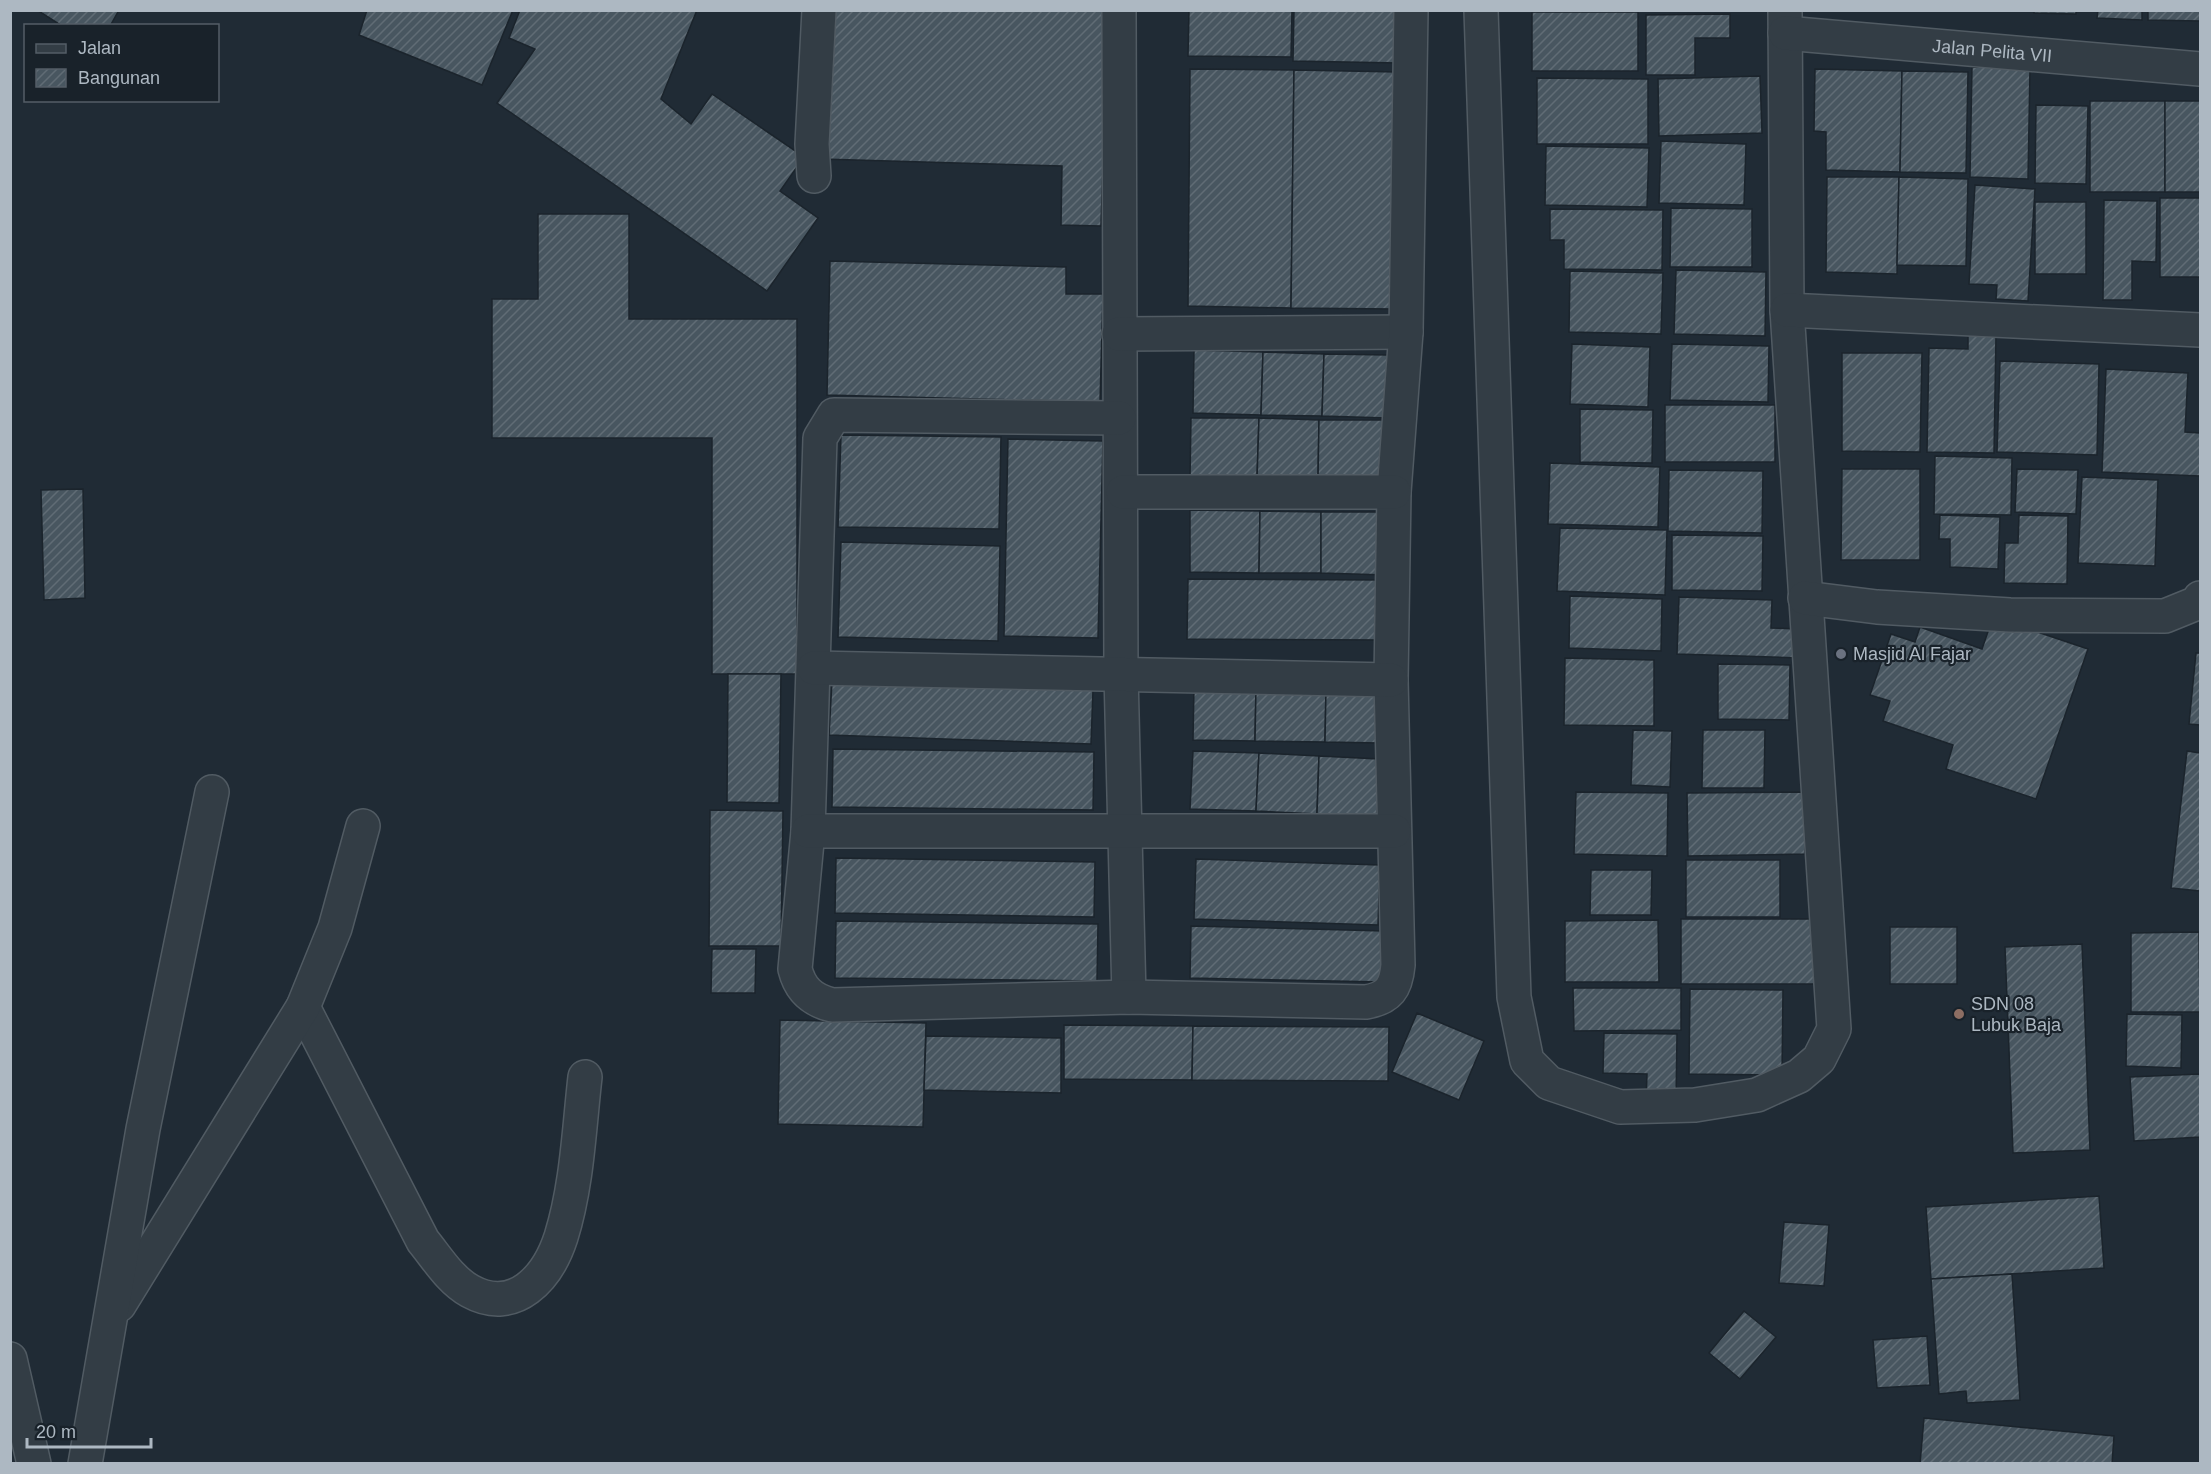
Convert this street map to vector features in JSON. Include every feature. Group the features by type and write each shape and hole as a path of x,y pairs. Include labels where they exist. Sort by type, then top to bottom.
{"lane":[{"path":"814,176 812,144 819,10"},
{"path":"1119,10 1119,418 1123,492 1121,674 1129,997"},
{"path":"1119,418 834,415 820,438 808,831 795,969 799,983 816,1000 831,1005 1129,997 1366,1002 1383,998 1390,993 1397,976 1391,680 1394,492 1406,332 1411,10"},
{"path":"1481,10 1514,997 1527,1061 1549,1083 1620,1107 1695,1105 1757,1095 1798,1076 1819,1059 1834,1029 1787,310 1785,22"},
{"name":"Jalan Pelita VII","path":"1785,22 2200,69"},
{"path":"1787,310 2200,330"},
{"path":"1119,334 1406,332"},
{"path":"1123,492 1394,492"},
{"path":"1805,598 1877,607 2010,615 2165,616 2197,603 2200,598"},
{"path":"814,668 1391,680"},
{"path":"85,1464 108,1322 146,1118 212,792"},
{"path":"108,1322 303,1007 335,928 363,826"},
{"path":"808,831 1394,831"},
{"path":"303,1007 423,1241 446,1271 469,1290 492,1299 508,1299 533,1284 548,1265 561,1238 572,1193 585,1077"},
{"path":"10,1359 34,1464"}],"building":[{"path":"37,10 119,10 111,24 59,24"},
{"path":"367,10 513,10 482,85 359,35"},
{"path":"520,10 697,10 661,99 691,124 712,94 804,157 780,191 818,218 767,291 497,103 535,49 509,38"},
{"path":"826,10 1108,10 1101,226 1061,225 1062,166 821,159"},
{"path":"1189,10 1292,10 1291,57 1188,56"},
{"path":"1294,10 1400,10 1399,63 1293,61"},
{"path":"2034,10 2076,10 2076,14 2034,13"},
{"path":"2098,10 2142,10 2142,20 2097,18"},
{"path":"2148,10 2200,10 2200,21 2148,20"},
{"path":"1532,12 1638,12 1638,71 1532,71"},
{"path":"1730,14 1730,38 1695,38 1695,75 1646,75 1646,15"},
{"path":"1972,67 2030,68 2028,179 1970,177"},
{"path":"1190,69 1294,70 1291,308 1188,306"},
{"path":"1815,69 1902,71 1900,172 1826,170 1826,132 1814,131"},
{"path":"1294,70 1398,72 1395,309 1291,308"},
{"path":"1902,71 1968,72 1966,173 1900,172"},
{"path":"1760,76 1762,133 1659,136 1658,79"},
{"path":"1537,78 1648,79 1648,144 1537,144"},
{"path":"2090,101 2165,101 2165,192 2090,192"},
{"path":"2165,101 2200,101 2200,192 2165,192"},
{"path":"2036,105 2088,106 2086,184 2035,183"},
{"path":"1661,141 1746,144 1744,205 1659,203"},
{"path":"1546,146 1649,148 1647,207 1545,205"},
{"path":"1827,177 1899,177 1897,274 1826,272"},
{"path":"1899,177 1968,179 1966,266 1897,265"},
{"path":"1975,185 2035,189 2028,301 1996,299 1997,285 1969,284"},
{"path":"2160,198 2200,198 2200,277 2160,277"},
{"path":"2104,200 2157,201 2156,262 2132,261 2132,300 2103,300"},
{"path":"2035,202 2086,202 2086,274 2035,274"},
{"path":"1671,208 1752,209 1752,267 1670,267"},
{"path":"1550,209 1663,210 1662,270 1564,269 1564,240 1550,240"},
{"path":"538,214 629,214 629,319 797,319 797,674 712,674 712,438 492,438 492,299 538,299"},
{"path":"830,261 1066,267 1066,294 1103,294 1100,402 827,395"},
{"path":"1676,270 1766,272 1765,336 1674,334"},
{"path":"1570,271 1663,273 1661,334 1569,332"},
{"path":"1968,335 1996,335 1994,453 1927,452 1929,348 1968,349"},
{"path":"1572,344 1650,347 1648,407 1570,404"},
{"path":"1672,344 1769,346 1768,402 1670,400"},
{"path":"1194,350 1263,352 1261,415 1193,413"},
{"path":"1263,352 1324,354 1322,416 1261,415"},
{"path":"1842,353 1922,353 1920,452 1842,451"},
{"path":"1324,354 1388,355 1387,418 1322,416"},
{"path":"2000,361 2099,364 2097,455 1997,452"},
{"path":"2106,369 2188,373 2185,432 2200,433 2200,476 2102,472"},
{"path":"1665,405 1775,405 1775,462 1665,462"},
{"path":"1580,409 1653,410 1652,463 1580,462"},
{"path":"1191,418 1259,418 1257,479 1190,478"},
{"path":"1259,418 1319,420 1318,480 1257,479"},
{"path":"1319,420 1385,420 1384,481 1318,480"},
{"path":"841,435 1001,437 999,529 838,527"},
{"path":"1008,439 1103,441 1098,638 1004,636"},
{"path":"1935,456 2012,458 2011,515 1934,514"},
{"path":"1550,463 1660,467 1658,527 1548,524"},
{"path":"1842,469 1920,469 1920,560 1841,560"},
{"path":"2017,469 2078,470 2076,514 2015,512"},
{"path":"1669,470 1763,471 1762,533 1668,531"},
{"path":"2082,477 2158,480 2155,566 2078,563"},
{"path":"83,489 85,598 44,600 41,490"},
{"path":"1190,510 1260,511 1259,573 1190,572"},
{"path":"1260,511 1321,512 1321,573 1259,573"},
{"path":"1321,512 1387,512 1386,575 1321,573"},
{"path":"1940,515 2000,517 1998,569 1950,567 1950,539 1939,539"},
{"path":"2019,515 2068,516 2067,584 2004,583 2005,543 2018,543"},
{"path":"1560,528 1667,530 1665,595 1557,591"},
{"path":"1672,535 1763,536 1762,591 1672,590"},
{"path":"841,542 1000,546 998,641 838,637"},
{"path":"1188,579 1384,580 1384,640 1187,639"},
{"path":"1570,596 1662,599 1661,651 1569,648"},
{"path":"1679,597 1772,600 1771,628 1801,629 1800,658 1677,654"},
{"path":"1993,617 2088,649 2036,799 1946,769 1953,745 1883,721 1890,701 1870,695 1891,634 1915,642 1920,627 1982,649"},
{"path":"2196,653 2200,653 2200,725 2189,724"},
{"path":"1565,658 1654,660 1654,726 1564,725"},
{"path":"1718,664 1790,665 1789,720 1718,719"},
{"path":"728,674 781,674 779,803 727,802"},
{"path":"832,681 1093,690 1091,744 829,735"},
{"path":"1194,686 1256,687 1255,741 1193,740"},
{"path":"1256,687 1326,688 1325,742 1255,741"},
{"path":"1326,688 1381,689 1380,743 1325,742"},
{"path":"1633,730 1672,731 1670,787 1631,785"},
{"path":"1703,730 1765,730 1764,788 1702,788"},
{"path":"833,749 1094,752 1093,810 832,807"},
{"path":"1193,751 1259,753 1256,811 1190,809"},
{"path":"2187,751 2200,753 2200,891 2171,888"},
{"path":"1259,753 1319,756 1317,814 1256,811"},
{"path":"1319,756 1379,759 1377,816 1317,814"},
{"path":"1576,792 1668,793 1667,856 1574,854"},
{"path":"1805,792 1805,854 1688,856 1687,793"},
{"path":"710,810 783,811 781,946 709,946"},
{"path":"836,858 1095,862 1094,917 835,913"},
{"path":"1196,859 1380,865 1378,925 1194,919"},
{"path":"1686,860 1780,860 1780,917 1686,917"},
{"path":"1591,870 1652,870 1651,915 1590,915"},
{"path":"1681,919 1815,919 1815,984 1681,984"},
{"path":"1658,920 1659,982 1565,982 1565,921"},
{"path":"836,921 1098,924 1097,981 835,978"},
{"path":"1191,926 1384,931 1383,982 1190,978"},
{"path":"1890,927 1957,927 1957,984 1890,984"},
{"path":"2199,932 2200,1012 2131,1012 2131,933"},
{"path":"2082,944 2090,1150 2013,1153 2005,947"},
{"path":"712,949 756,949 755,993 711,993"},
{"path":"1573,988 1681,988 1681,1030 1574,1031"},
{"path":"1690,989 1783,990 1782,1075 1689,1074"},
{"path":"1417,1013 1484,1041 1459,1100 1392,1072"},
{"path":"2127,1014 2182,1015 2181,1068 2126,1066"},
{"path":"780,1020 926,1023 923,1127 778,1124"},
{"path":"1064,1025 1193,1026 1192,1080 1064,1079"},
{"path":"1193,1026 1389,1027 1388,1081 1192,1080"},
{"path":"1604,1033 1677,1034 1676,1102 1646,1101 1647,1074 1603,1073"},
{"path":"926,1036 1061,1038 1061,1093 924,1090"},
{"path":"2200,1074 2200,1137 2134,1141 2130,1077"},
{"path":"2099,1196 2104,1268 1931,1279 1926,1207"},
{"path":"1784,1222 1829,1225 1824,1286 1779,1283"},
{"path":"2012,1274 2020,1400 1967,1403 1966,1391 1939,1394 1931,1279"},
{"path":"1744,1311 1776,1337 1740,1379 1709,1353"},
{"path":"1927,1336 1930,1385 1877,1388 1873,1340"},
{"path":"1924,1418 2114,1436 2112,1464 1920,1464"}],"place":[{"name":"Masjid Al Fajar","path":"1841,654"},
{"name":"SDN 08 Lubuk Baja","path":"1959,1014"}]}
